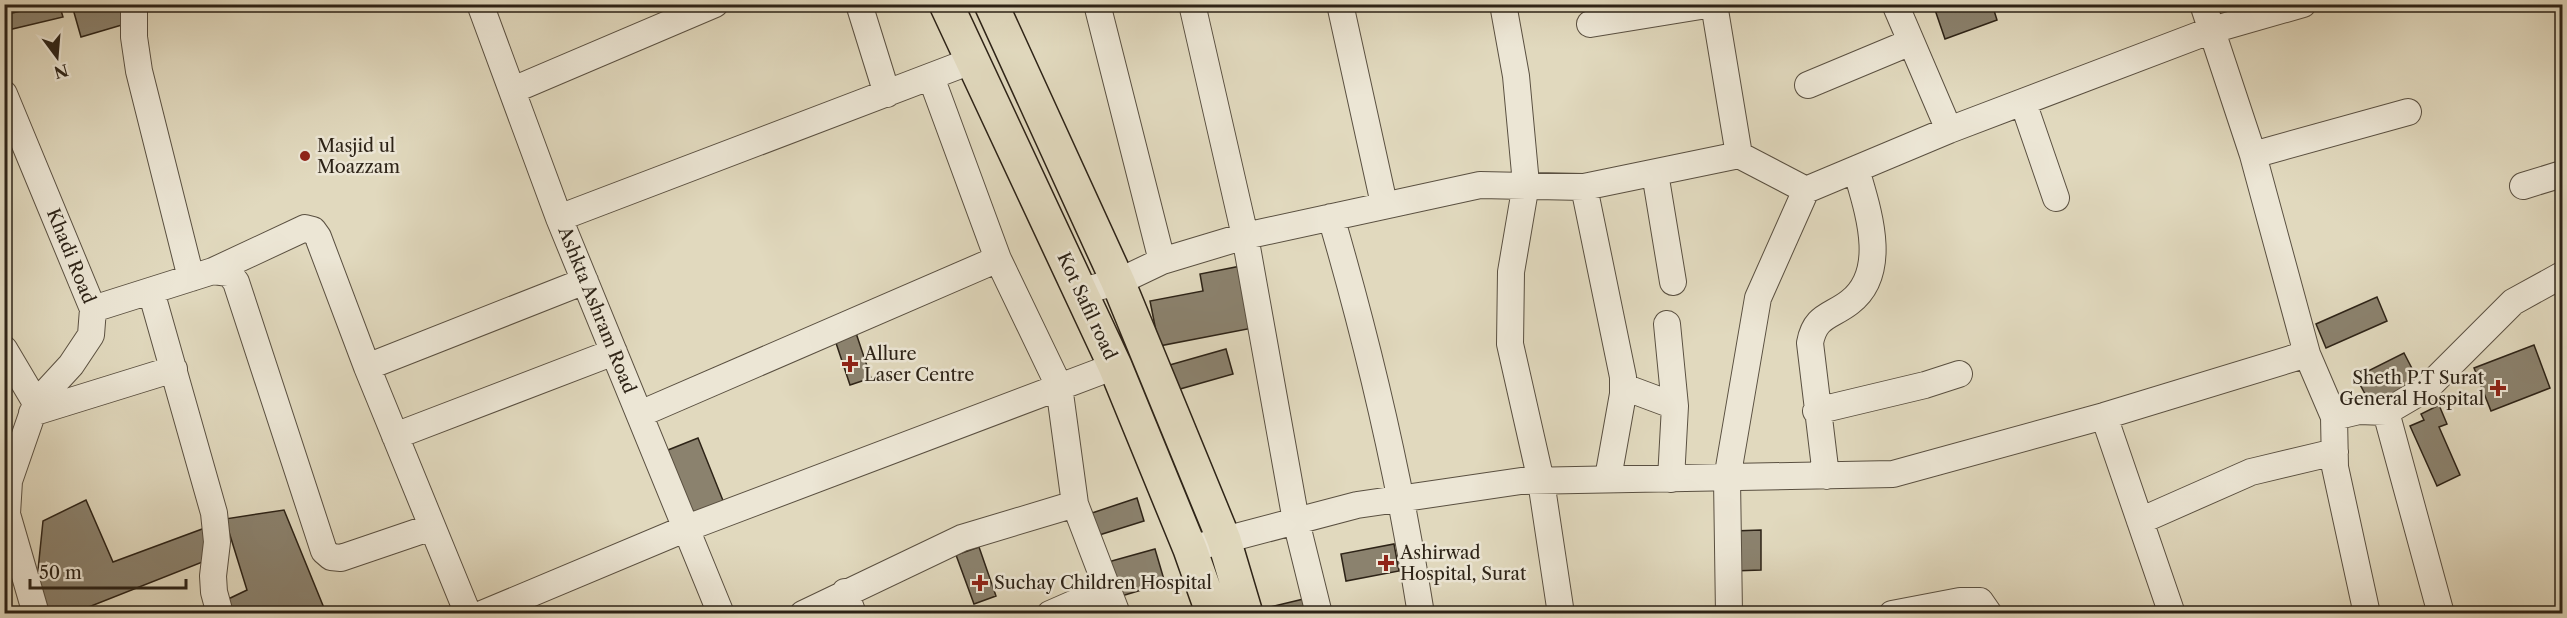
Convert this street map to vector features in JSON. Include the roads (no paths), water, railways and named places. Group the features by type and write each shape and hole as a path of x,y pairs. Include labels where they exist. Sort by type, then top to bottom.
{"main road":[{"name":"Kot Safil road","path":"946,4 1115,366 1190,549 1213,614"},
{"name":"Kot Safil road","path":"991,4 1118,282 1224,540 1246,614"}],"street":[{"path":"134,4 134,37 139,71 202,275"},
{"name":"Ashkta Ashram Road","path":"480,4 559,218 721,614"},
{"path":"513,90 715,4"},
{"path":"859,4 886,94"},
{"path":"1097,4 1162,261"},
{"path":"1192,4 1245,236 1296,521 1319,614"},
{"path":"1340,4 1384,204"},
{"path":"1503,4 1516,76 1527,184 1511,272 1510,344 1541,481 1561,614"},
{"path":"1590,24 1714,4 1739,156"},
{"path":"1895,4 1949,130"},
{"path":"2203,4 2253,155 2307,354 2334,417 2335,467 2367,614"},
{"path":"1730,614 1727,479 1758,298 1806,190 1949,130 2212,30 2301,5"},
{"path":"1808,85 1911,42"},
{"path":"559,218 971,61"},
{"path":"931,77 998,259 1059,386 1075,504 1117,614"},
{"name":"Khadi Road","path":"4,94 93,309 91,335 71,366 34,408 9,481 7,514 36,614"},
{"path":"2023,102 2056,198"},
{"path":"2253,155 2408,112"},
{"path":"1081,291 1118,282 1162,261 1245,236 1480,185 1527,184 1584,188 1739,156 1806,190"},
{"path":"1826,476 1816,411 1810,343 1812,331 1817,322 1851,302 1860,292 1872,257 1870,225 1856,169"},
{"path":"1655,173 1672,282"},
{"path":"2523,186 2562,174"},
{"path":"1584,188 1621,360 1623,387 1608,478"},
{"path":"1331,217 1356,302 1402,498 1421,614"},
{"path":"93,309 202,275 305,228 313,230 318,237 367,367 468,614"},
{"path":"640,414 998,259"},
{"path":"202,275 229,273 236,282 324,551 331,557 341,558 432,527"},
{"path":"2334,417 2359,411 2386,412 2427,388 2513,302 2562,275"},
{"path":"367,367 585,280"},
{"path":"151,291 214,513 218,542 213,584 220,614"},
{"path":"1667,324 1675,406 1671,479"},
{"path":"395,436 614,352"},
{"path":"1190,549 1357,505 1521,480 1727,479 1893,474 2104,416 2307,354"},
{"path":"7,361 34,408 174,369"},
{"path":"482,614 687,528 1115,366"},
{"path":"1816,411 1925,385 1959,374"},
{"path":"1623,387 1675,406"},
{"path":"2386,412 2441,614"},
{"path":"2104,416 2172,614"},
{"path":"2140,521 2251,472 2335,452"},
{"path":"803,614 849,603 962,538 1075,504"},
{"path":"1050,614 1107,589"},
{"path":"1892,614 1960,602 1980,601 1989,614"}],"place":[{"name":"Masjid ul Moazzam","path":"305,156"},
{"name":"Allure Laser Centre","path":"850,364"},
{"name":"Sheth P.T Surat General Hospital","path":"2498,388"},
{"name":"Ashirwad Hospital, Surat","path":"1386,563"},
{"name":"Suchay Children Hospital","path":"980,583"}]}
